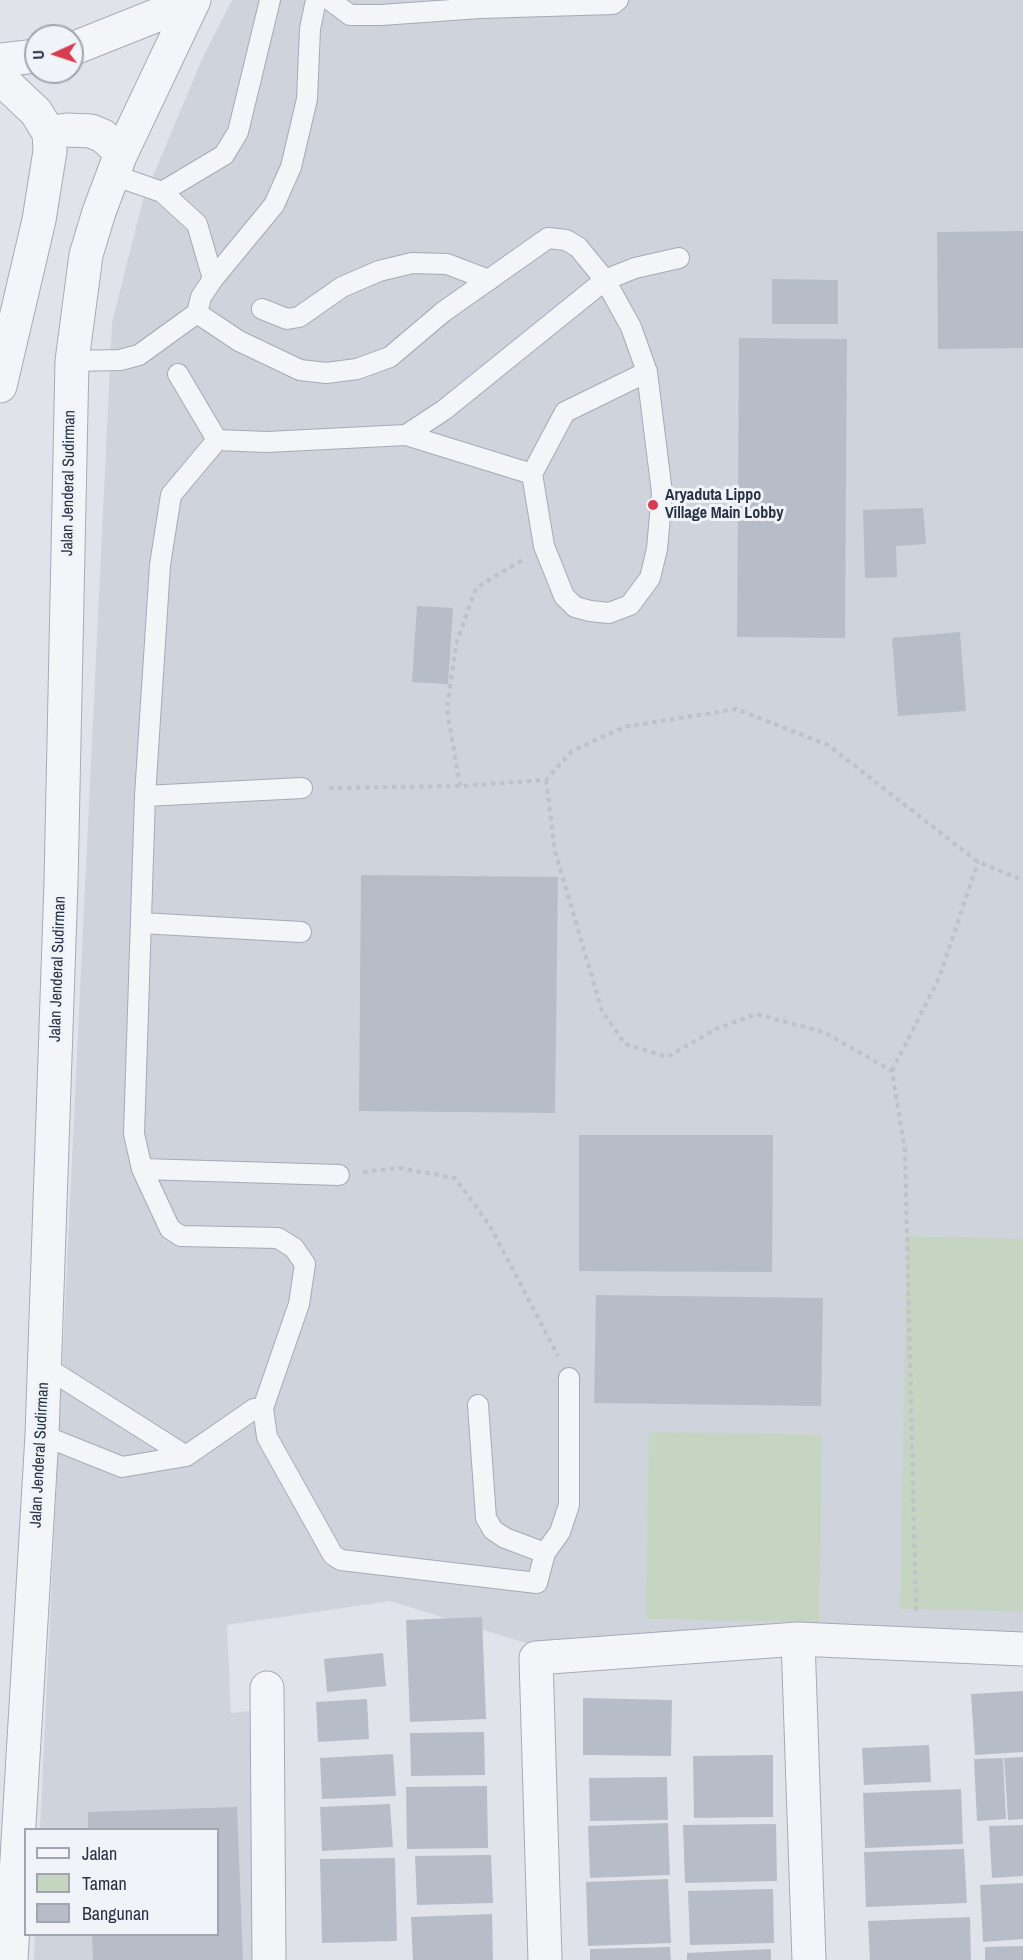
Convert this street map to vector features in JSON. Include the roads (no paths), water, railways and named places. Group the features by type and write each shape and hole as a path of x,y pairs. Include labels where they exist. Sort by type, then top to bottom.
{"street":[{"path":"84,44 165,12 179,0"},
{"name":"Jalan Jenderal Sudirman","path":"24,1828 42,1436 61,884 72,361 86,255 117,166 194,0"},
{"path":"0,60 24,57"},
{"path":"0,78 36,112 49,133 50,151 39,220 0,386"},
{"path":"49,133 68,130 91,131 103,136 117,166"},
{"path":"798,1639 809,1960"},
{"path":"545,1960 536,1658 798,1639 1023,1649"},
{"path":"267,1688 269,1960"},
{"name":"Jalan Jenderal Sudirman","path":"11,1960 20,1916 24,1829"}],"lane":[{"path":"162,192 224,155 240,123 270,0"},
{"path":"308,0 323,0 350,15 613,4 618,0"},
{"path":"72,361 120,360 140,355 197,313 201,297 213,279 274,205 291,167 307,99 310,29 323,0"},
{"path":"117,166 162,192 197,224 213,279"},
{"path":"197,313 239,341 300,370 327,373 357,369 390,357 443,312 548,238 566,240 578,247 605,280 631,327 647,372 662,493 657,549 650,578 630,605 609,613 575,607 564,596 544,546 532,474 565,412 647,372"},
{"path":"406,435 444,410 605,280 635,268 679,258"},
{"path":"262,309 287,319 299,317 342,287 379,271 412,263 447,264 489,280"},
{"path":"178,374 217,440"},
{"path":"217,440 267,442 406,435 532,474"},
{"path":"217,440 171,495 160,565 145,796 134,1134 142,1169 170,1229 181,1236 278,1239 294,1248 305,1264 299,1304 263,1408 270,1443 333,1555 341,1560 537,1583 545,1553 560,1532 569,1504 569,1378"},
{"path":"145,796 302,788"},
{"path":"141,923 301,932"},
{"path":"142,1169 339,1175"},
{"path":"44,1366 186,1456"},
{"path":"478,1405 486,1518 493,1530 505,1538 545,1553"},
{"path":"42,1436 122,1467 186,1456 254,1409 263,1408"}],"place":[{"name":"Aryaduta Lippo Village Main Lobby","path":"653,505"}]}
